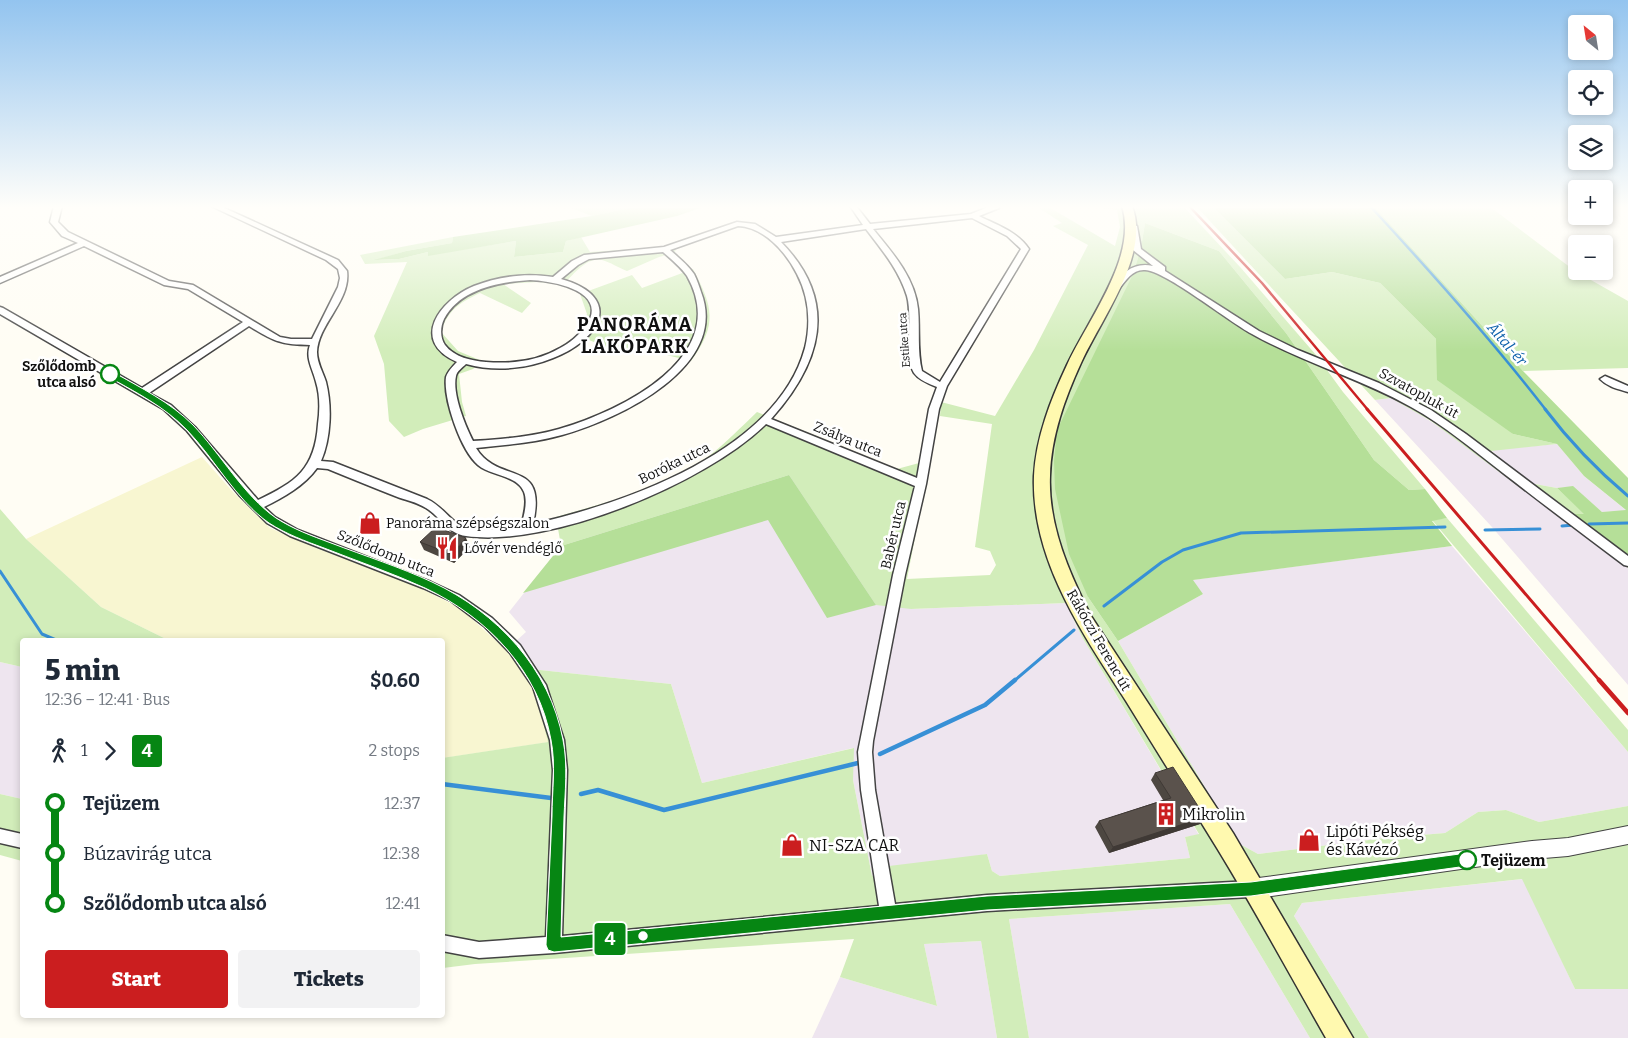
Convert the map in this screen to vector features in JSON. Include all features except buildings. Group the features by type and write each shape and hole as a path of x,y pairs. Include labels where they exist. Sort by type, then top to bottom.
{"main road":[{"name":"Rákóczi Ferenc út","path":"1129,254 1064,387 1054,412 1042,475 1043,498 1049,533 1055,555 1071,595 1085,621 1225,841 1251,889 1340,1038"}],"street":[{"path":"0,280 58,254"},
{"path":"105,254 167,283 190,286 248,323 284,341 315,342"},
{"path":"256,506 295,483 314,464 320,449 323,420 322,383 313,358 315,342 344,280 341,266 321,254"},
{"name":"Boróka utca","path":"556,279 574,263 587,257 612,254"},
{"path":"470,445 540,436 596,420 641,398 679,368 687,358 698,337 702,310 699,294 691,276 671,254"},
{"name":"Boróka utca","path":"314,464 329,465 427,504 461,532 499,533 526,530 570,520 631,499 693,472 740,442 764,420 787,392 804,365 809,353 813,329 811,302 803,277 798,267 787,254"},
{"name":"Estike utca","path":"889,254 912,297 915,314 918,372 928,380 942,386"},
{"name":"Babér utca","path":"888,912 868,790 865,752 880,666 921,484 934,409 942,386 1021,254"},
{"name":"Szvatopluk út","path":"1143,254 1176,281"},
{"path":"1129,258 1151,263 1162,269"},
{"name":"Szvatopluk út","path":"1129,258 1176,281 1235,320 1284,347 1372,384 1433,416 1628,562"},
{"path":"1106,300 1133,269 1139,267 1151,268"},
{"path":"530,277 556,279 578,287 586,292 594,303 594,320 581,338 558,353 524,364 489,366 464,360 444,349 437,336 438,323 450,305 466,294 493,283 530,277"},
{"name":"Szőlődomb utca","path":"0,310 167,407 191,429 256,506 272,520 294,533 427,584 455,598 488,622 523,660 539,685 557,740 559,779 554,945"},
{"path":"142,393 248,323"},
{"path":"464,360 453,372 451,378 455,405 470,445 477,457 483,463 520,481 527,488 530,496 530,507 526,530"},
{"path":"1606,379 1628,389"},
{"name":"Zsálya utca","path":"764,420 921,484"},
{"path":"445,944 479,950 554,945 996,902 1251,889 1532,850 1568,847 1628,835"},
{"path":"0,836 20,841"}],"shaded area":[{"path":"1391,398 1452,435 1628,568 1628,685 1491,526 1375,400"},
{"path":"1557,444 1584,476 1627,511 1602,512 1573,487 1557,488 1529,483 1491,450"},
{"path":"202,457 233,492 270,528 316,548 412,584 460,608 506,650 535,690 549,742 445,758 445,638 164,638 101,607 26,539"},
{"path":"789,475 911,609 1066,603 1082,637 1199,835 1185,837 1190,858 1000,876 992,871 987,854 872,876 853,780 853,748 702,783 671,684 521,668 506,650 526,632 509,612 561,546"},
{"path":"1452,546 1628,752 1628,806 1539,822 1506,810 1478,812 1445,833 1385,838 1258,854 1238,843 1118,641 1203,594 1192,580"},
{"path":"0,662 20,667 20,799 0,794"},
{"path":"1523,879 1575,989 1628,989 1628,1038 1369,1038 1294,916 1302,903"},
{"path":"1230,904 1310,1038 1029,1038 1009,919"},
{"path":"981,941 997,1038 812,1038 840,977 937,1006 924,944"}],"green space":[{"path":"394,254 418,254 399,259 374,260"},
{"path":"395,254 376,260 399,259 418,254 514,254 514,257 539,254 669,254 627,271 602,260 591,261 580,268 563,285 538,282 503,284 531,303 522,313 480,293 460,304 447,318 441,332 458,351 482,361 473,369 459,374 462,402 466,416 404,437 389,421 384,364 374,336 407,262 365,264 360,255"},
{"path":"514,254 539,254 514,257"},
{"path":"1083,254 1139,254 1133,274 1088,597 1118,641 1238,843 1258,854 1385,838 1445,833 1478,812 1506,810 1539,822 1628,806 1628,989 1575,989 1522,879 1302,903 1294,916 1369,1038 1310,1038 1230,904 1009,919 1029,1038 997,1038 981,941 924,944 937,1006 840,977 854,939 475,964 445,968 445,758 548,742 535,690 521,668 671,684 702,783 854,748 853,780 872,876 889,866 987,854 992,871 1000,876 1190,858 1185,837 1199,834 1082,637 1066,603 911,609 876,605 789,475 561,546 556,517 636,493 674,477 709,456 757,412 897,469 930,460 907,579 990,575 996,565 990,551 975,547 992,424 940,416 941,402 995,416 1034,350"},
{"path":"1139,254 1222,254 1286,333 1374,460 1409,490 1425,489 1447,518 1432,521 1452,546 1193,580 1203,594 1118,641 1088,597 1069,554 1055,489 1054,461 1057,430 1133,274"},
{"path":"1222,254 1228,254 1241,268 1316,355 1343,392 1425,489 1409,490 1374,460 1286,333"},
{"path":"1241,254 1260,254 1285,279 1332,272 1380,283 1436,339 1513,434 1557,444 1491,451 1529,483 1557,488 1585,514 1572,514 1628,556 1628,568 1431,421 1391,398 1375,400"},
{"path":"1260,254 1418,254 1523,371 1628,478 1628,556 1571,514 1584,514 1557,488 1573,486 1602,512 1626,510 1584,476 1557,444 1513,434 1437,380 1436,339 1380,283 1332,272 1285,279"},
{"path":"1418,254 1553,254 1568,266 1568,280 1591,280 1628,301 1628,368 1523,371"},
{"path":"693,269 705,294 710,315 706,336 691,361 634,347 625,355 577,335 587,314 580,294 632,275 642,288"},
{"path":"789,475 876,605 827,618 768,520 523,593 561,546"},
{"path":"0,509 26,539 101,607 164,638 20,638 20,667 0,662"},
{"path":"1447,518 1628,730 1628,752 1432,520"},
{"path":"0,794 20,799 20,860 0,855"}],"waterway":[{"name":"Által-ér","path":"1415,254 1504,357 1546,410"},
{"name":"Által-ér","path":"1545,409 1584,455 1628,496"},
{"path":"1589,524 1628,523"},
{"path":"1562,526 1574,525"},
{"path":"1104,606 1162,562 1183,550 1241,533 1445,527"},
{"path":"1485,530 1540,529"},
{"path":"0,571 42,634 51,638"},
{"path":"1014,681 1074,630"},
{"path":"880,754 985,705 1015,680"},
{"path":"581,794 598,790 664,810 858,763"},
{"path":"445,784 551,798"}],"railway":[{"path":"1235,254 1262,283 1368,410"},
{"path":"1367,409 1600,681"},
{"path":"1599,680 1628,713"}],"bus line":[{"name":"4","path":"110,374 167,407 178,416 266,516 294,533 427,584 455,598 488,622 515,649 539,685 557,740 560,770 554,945 987,903 1251,889 1467,860"}],"place":[{"name":"Szőlődomb utca alsó","path":"110,374"},
{"name":"Panoráma szépségszalon","path":"370,523"},
{"name":"Lővér vendéglő","path":"447,548"},
{"name":"Mikrolin","path":"1166,814"},
{"name":"Lipóti Pékség és Kávézó","path":"1309,840"},
{"name":"NI-SZA CAR","path":"792,845"},
{"name":"Tejüzem","path":"1467,860"}],"district":[{"name":"PANORÁMA LAKÓPARK","path":"635,335"}]}
